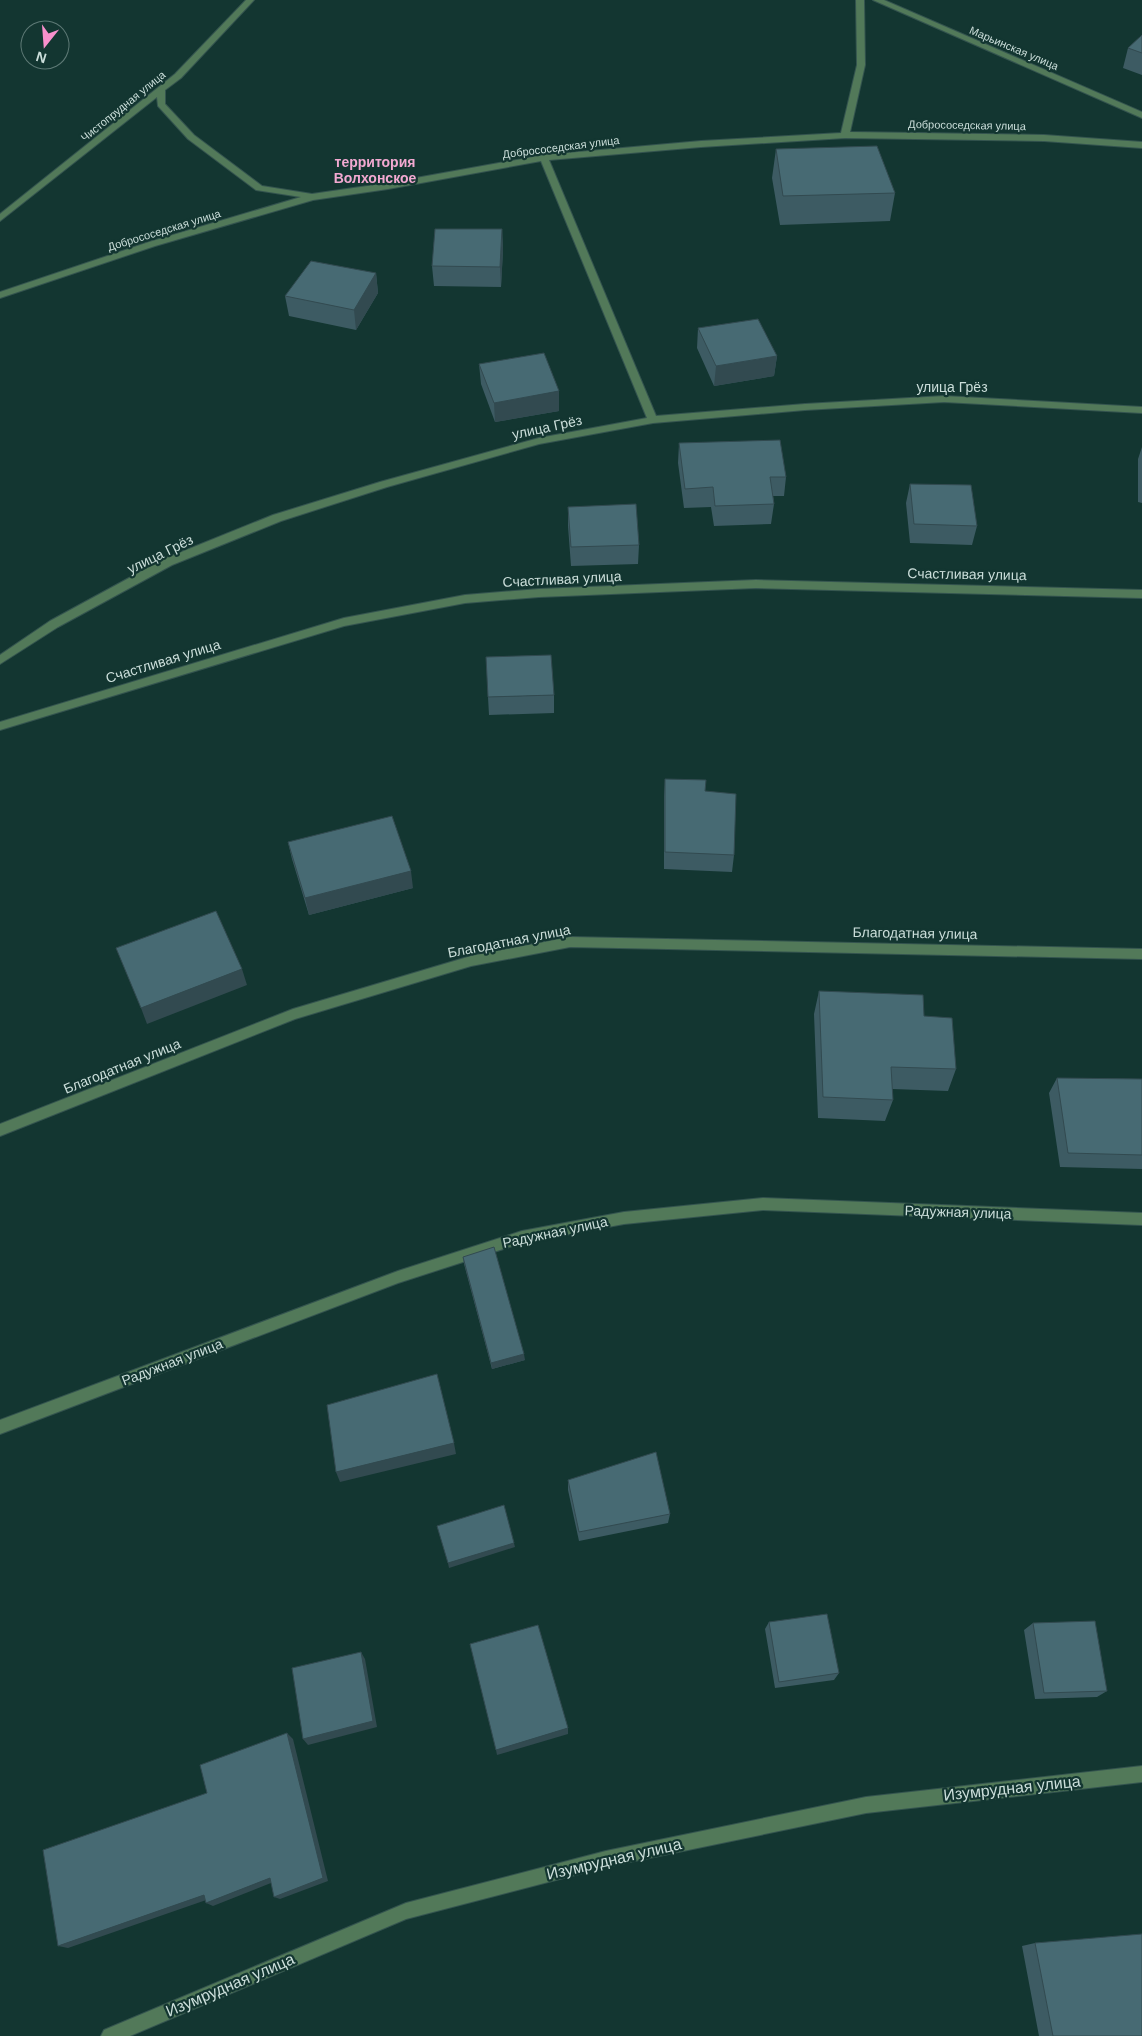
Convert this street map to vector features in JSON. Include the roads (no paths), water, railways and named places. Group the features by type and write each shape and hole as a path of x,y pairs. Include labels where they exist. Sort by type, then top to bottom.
{"street":[{"name":"Чистопрудная улица","path":"0,218 178,76 250,0"},
{"path":"845,135 861,65 860,0"},
{"name":"Марьинская улица","path":"877,0 1142,115"},
{"path":"161,90 161,104 191,137 259,188 312,197"},
{"name":"Добрососедская улица","path":"0,294 152,244 312,197 388,186 544,158 701,144 845,135 1044,138 1142,145"},
{"path":"544,158 652,420"},
{"name":"улица Грёз","path":"0,660 54,624 168,562 277,518 384,484 539,441 652,420 805,407 944,399 1142,410"},
{"name":"Счастливая улица","path":"0,726 344,622 465,599 539,593 756,584 1142,594"},
{"name":"Благодатная улица","path":"0,1130 293,1014 471,961 570,942 1142,954"},
{"name":"Радужная улица","path":"0,1427 398,1277 522,1237 624,1218 763,1204 1142,1219"},
{"name":"Изумрудная улица","path":"110,2036 406,1910 606,1859 866,1805 1142,1774"}],"district":[{"name":"территория Волхонское","path":"375,170"}]}
